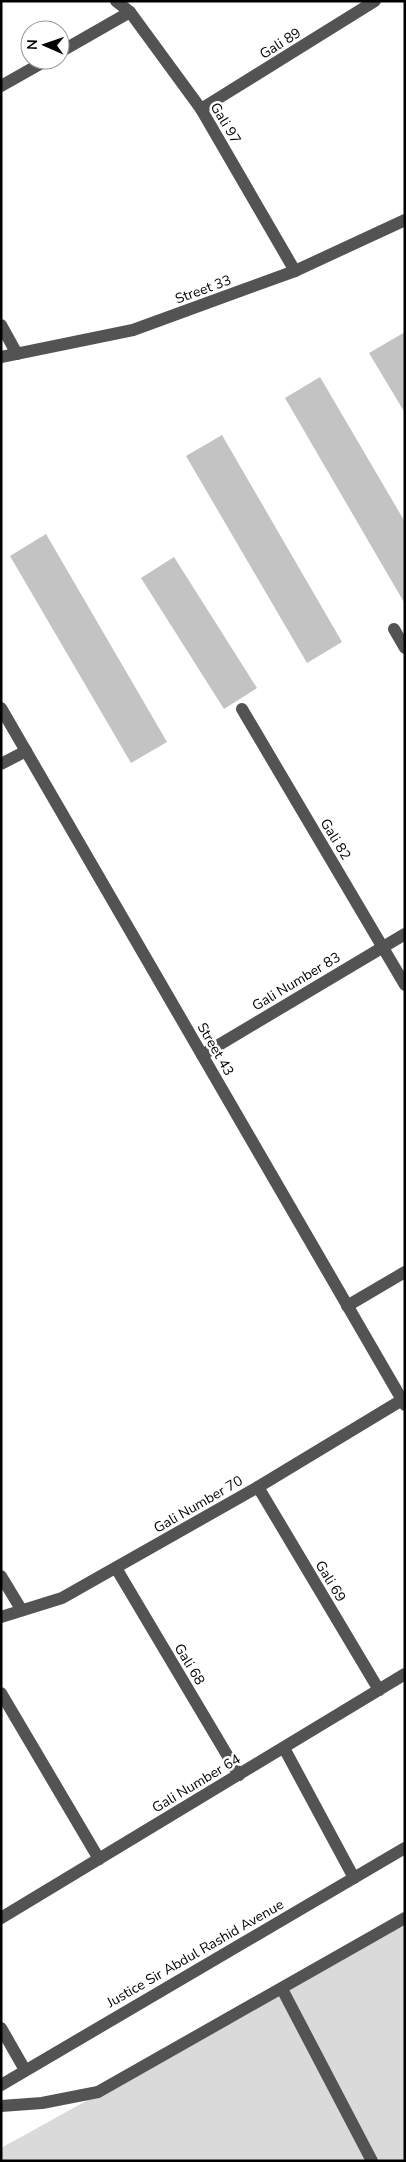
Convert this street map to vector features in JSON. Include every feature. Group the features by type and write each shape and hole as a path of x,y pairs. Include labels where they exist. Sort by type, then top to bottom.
{"street":[{"name":"Gali 97","path":"116,1 130,12 201,109 295,271"},
{"name":"Gali 89","path":"201,109 376,1"},
{"path":"70,46 130,12"},
{"path":"1,86 29,70"},
{"name":"Street 33","path":"1,357 133,330 295,271 405,220"},
{"path":"1,325 17,354"},
{"path":"394,630 405,648"},
{"name":"Street 43","path":"1,708 403,1403"},
{"name":"Gali 82","path":"242,709 405,985"},
{"path":"1,764 26,751"},
{"name":"Gali Number 83","path":"202,1055 405,934"},
{"path":"347,1306 405,1272"},
{"name":"Gali Number 70","path":"1,1617 21,1609 62,1598 403,1403"},
{"name":"Gali 69","path":"258,1487 379,1690"},
{"name":"Gali 68","path":"116,1568 239,1775"},
{"path":"1,1576 21,1609"},
{"name":"Gali Number 64","path":"1,1918 405,1674"},
{"path":"1,1693 99,1859"},
{"path":"284,1748 354,1878"},
{"name":"Justice Sir Abdul Rashid Avenue","path":"1,2085 405,1848"},
{"path":"1,2106 42,2103 98,2092 405,1918"},
{"path":"282,1988 372,2161"},
{"path":"1,2028 25,2070"}],"shaded area":[{"path":"405,1925 405,2161 1,2161 1,2148"}],"building":[{"path":"405,332 405,413 369,353"},
{"path":"320,377 405,522 405,604 285,398"},
{"path":"222,435 342,642 307,663 186,456"},
{"path":"46,534 167,742 131,763 10,556"},
{"path":"174,557 257,688 224,709 141,578"}]}
